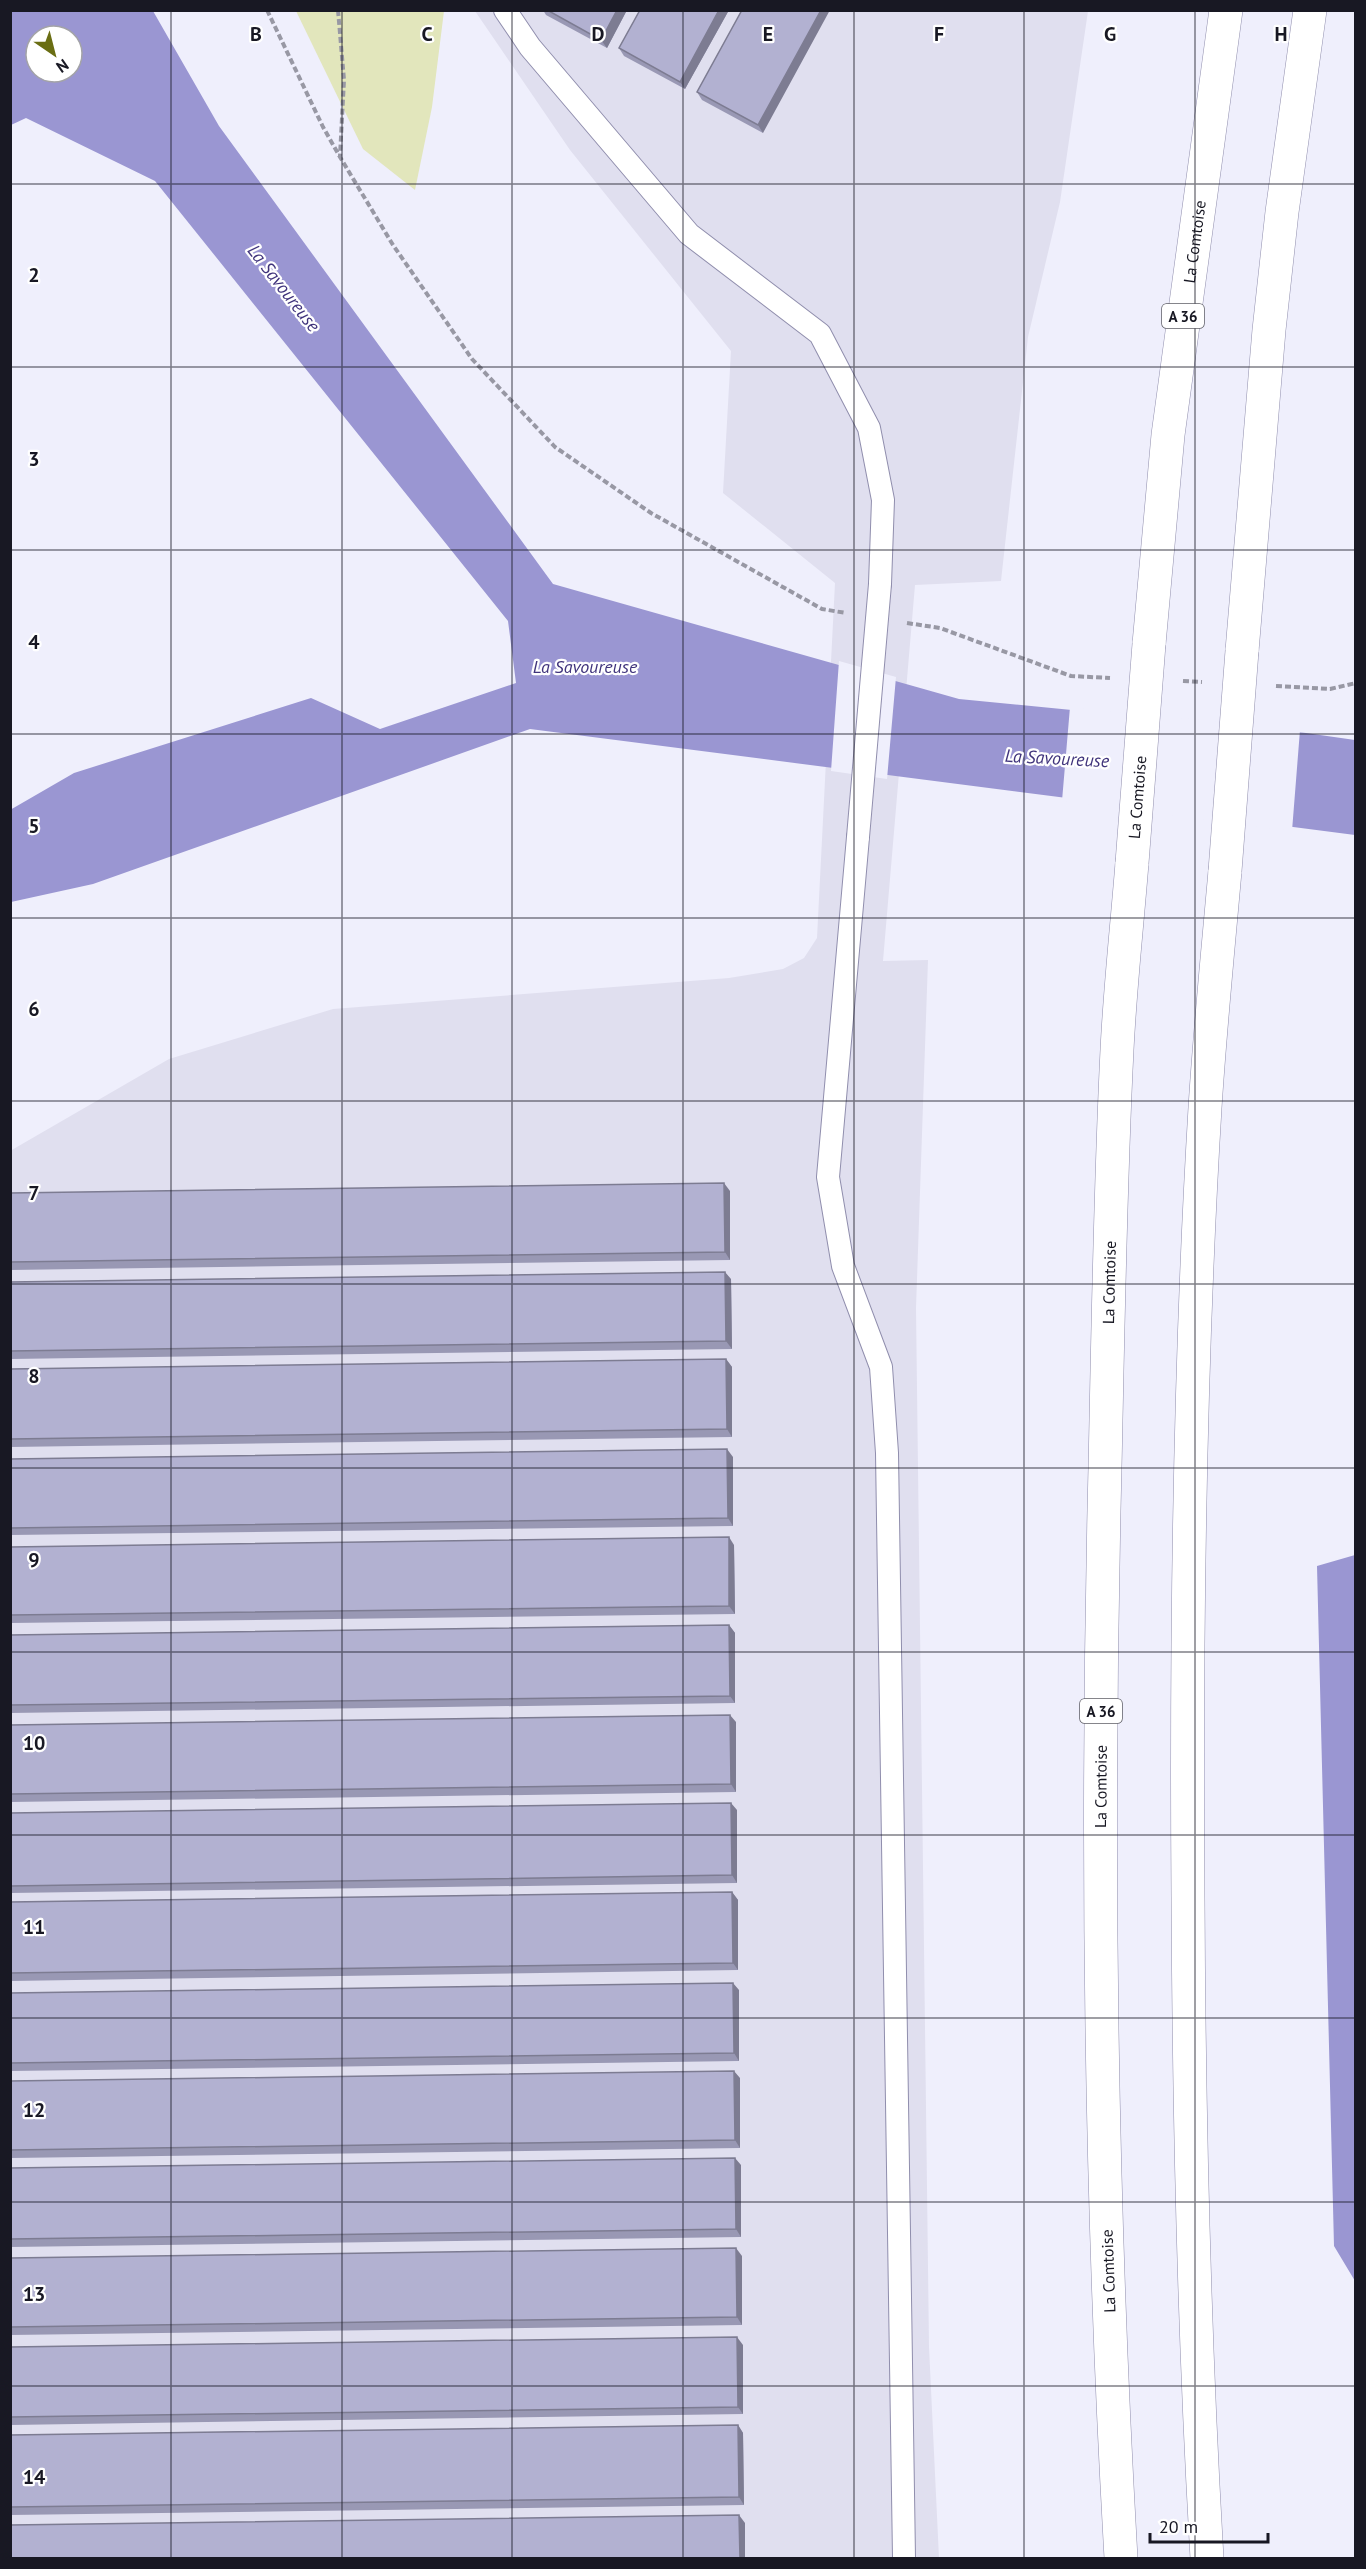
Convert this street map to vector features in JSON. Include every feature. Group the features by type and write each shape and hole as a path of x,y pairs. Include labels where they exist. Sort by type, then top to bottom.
{"highway":[{"name":"La Comtoise","path":"1120,2559 1107,2266 1100,1797 1102,1572 1117,1048 1168,435 1187,281 1226,10"},
{"path":"1207,2559 1190,2117 1187,1750 1194,1334 1205,1107 1255,480 1282,212 1310,10"},
{"path":"1282,212 1327,10"}],"lane":[{"path":"505,10 530,47 689,234 820,334 869,428 883,500 880,584 828,1178 843,1266 881,1367 887,1453 904,2559"}],"path":[{"path":"267,10 323,127 393,245 472,358 555,447 651,513 822,609 858,615"},
{"path":"338,10 344,80 340,157"},
{"path":"904,622 940,628 1071,676 1118,678"},
{"path":"1177,681 1213,683"},
{"path":"1272,686 1330,689 1356,683"}],"shaded area":[{"path":"475,11 1088,11 1060,202 1028,337 1001,581 915,585 883,961 928,960 916,1308 929,2347 939,2558 11,2558 10,1151 169,1059 333,1009 729,978 783,969 804,958 817,938 835,583 723,493 731,351 570,150"}],"green space":[{"path":"296,11 444,11 432,107 415,190 363,149"}],"water":[{"name":"La Savoureuse","path":"11,11 153,11 219,126 553,584 959,699 1306,733 1355,740 1355,835 530,729 93,884 11,902 10,810 74,773 311,698 380,729 516,683 508,621 155,181 26,118 11,125"},
{"path":"1356,1555 1355,2281 1334,2246 1317,1566"}],"pier":[{"path":"839,661 896,677 887,779 831,771"},
{"path":"1070,707 1300,730 1292,831 1062,801"}],"building":[{"path":"547,10 617,10 601,40"},
{"path":"640,10 719,10 680,82 619,48"},
{"path":"742,10 821,10 758,125 697,92"},
{"path":"724,1183 725,1252 10,1262 10,1193"},
{"path":"725,1272 726,1341 10,1351 10,1282"},
{"path":"726,1359 727,1429 10,1439 10,1369"},
{"path":"727,1449 728,1518 10,1528 10,1459"},
{"path":"729,1537 729,1606 10,1615 10,1547"},
{"path":"729,1625 730,1696 10,1705 10,1635"},
{"path":"730,1715 731,1784 10,1794 10,1725"},
{"path":"731,1803 732,1875 10,1886 10,1813"},
{"path":"732,1892 733,1963 10,1973 10,1902"},
{"path":"733,1983 734,2053 10,2063 10,1993"},
{"path":"734,2071 735,2140 10,2150 10,2081"},
{"path":"735,2158 736,2229 10,2239 10,2168"},
{"path":"736,2248 737,2317 10,2327 10,2258"},
{"path":"737,2337 738,2407 10,2417 10,2347"},
{"path":"738,2425 739,2497 10,2507 10,2435"},
{"path":"739,2515 740,2559 10,2559 10,2525"}]}
